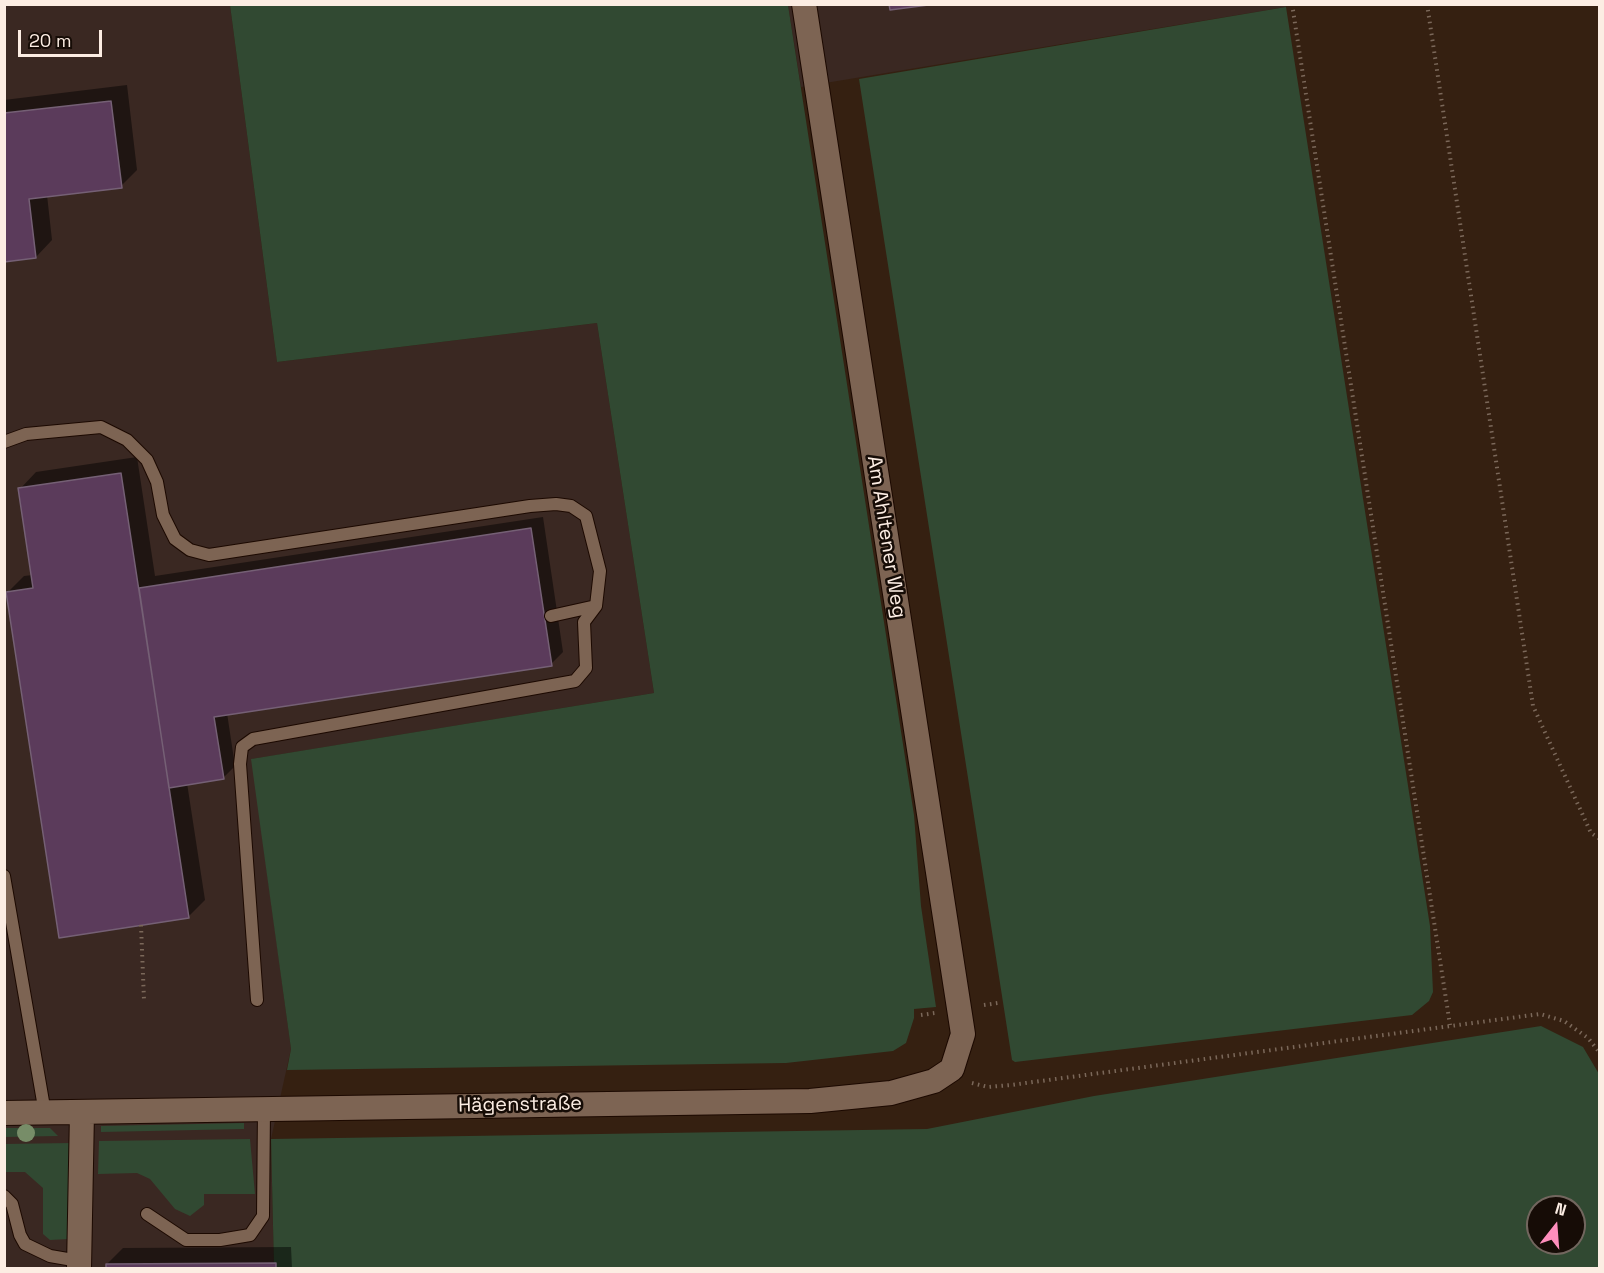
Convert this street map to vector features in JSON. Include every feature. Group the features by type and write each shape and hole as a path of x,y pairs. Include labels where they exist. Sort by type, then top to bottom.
{"street":[{"name":"Am Ahltener Weg","path":"804,4 963,1034 952,1069"},
{"name":"Hägenstraße","path":"4,1113 810,1101 891,1093 934,1082 952,1069"},
{"path":"79,1265 82,1112"}],"lane":[{"path":"4,442 26,434 101,427 127,440 147,460 157,482 163,515 175,538 190,550 208,555 530,506 556,504 571,507 586,516 600,571 596,606 584,622 586,668 575,681 253,739 242,747 240,764 257,1000"},
{"path":"551,616 596,606"},
{"path":"4,876 45,1113"},
{"path":"147,1214 186,1240 220,1240 250,1235 263,1216 264,1110"},
{"path":"4,1196 12,1204 20,1235 25,1244 50,1256 79,1265"}],"path":[{"path":"1292,4 1450,1025"},
{"path":"1427,4 1533,706 1591,833 1599,839"},
{"path":"141,925 144,1000"},
{"path":"981,1005 998,1003"},
{"path":"921,1015 936,1013"},
{"path":"952,1069 964,1081 988,1087 1011,1085 1540,1014 1564,1021 1588,1038 1599,1053"}],"shaded area":[{"path":"1285,4 1286,7 801,87 788,5"},
{"path":"5,5 230,5 277,362 597,323 654,693 252,759 291,1049 271,1139 274,1268 5,1268"}],"green space":[{"path":"230,5 788,5 914,815 921,906 936,1007 914,1009 914,1018 906,1043 893,1051 786,1063 287,1070 291,1049 251,759 654,693 597,323 277,362"},
{"path":"1286,7 1430,926 1433,992 1429,1001 1412,1015 1015,1062 1012,1060 859,79"},
{"path":"1541,1026 1583,1047 1599,1074 1599,1268 274,1268 271,1139 927,1129 1094,1096"},
{"path":"244,1123 244,1129 101,1132 101,1126"},
{"path":"5,1128 50,1128 58,1136 5,1137"},
{"path":"250,1139 255,1194 204,1194 204,1205 190,1216 175,1209 150,1179 137,1173 98,1174 99,1141"},
{"path":"71,1143 69,1239 50,1240 43,1234 43,1188 25,1172 5,1172 4,1144"}],"building":[{"path":"889,4 936,4 890,10"},
{"path":"111,101 122,188 29,199 36,258 4,262 4,113"},
{"path":"121,473 189,918 59,938 6,592 33,588 18,488"},
{"path":"531,528 552,666 214,717 224,779 169,788 139,588"},
{"path":"276,1263 276,1268 106,1268 106,1264"}]}
